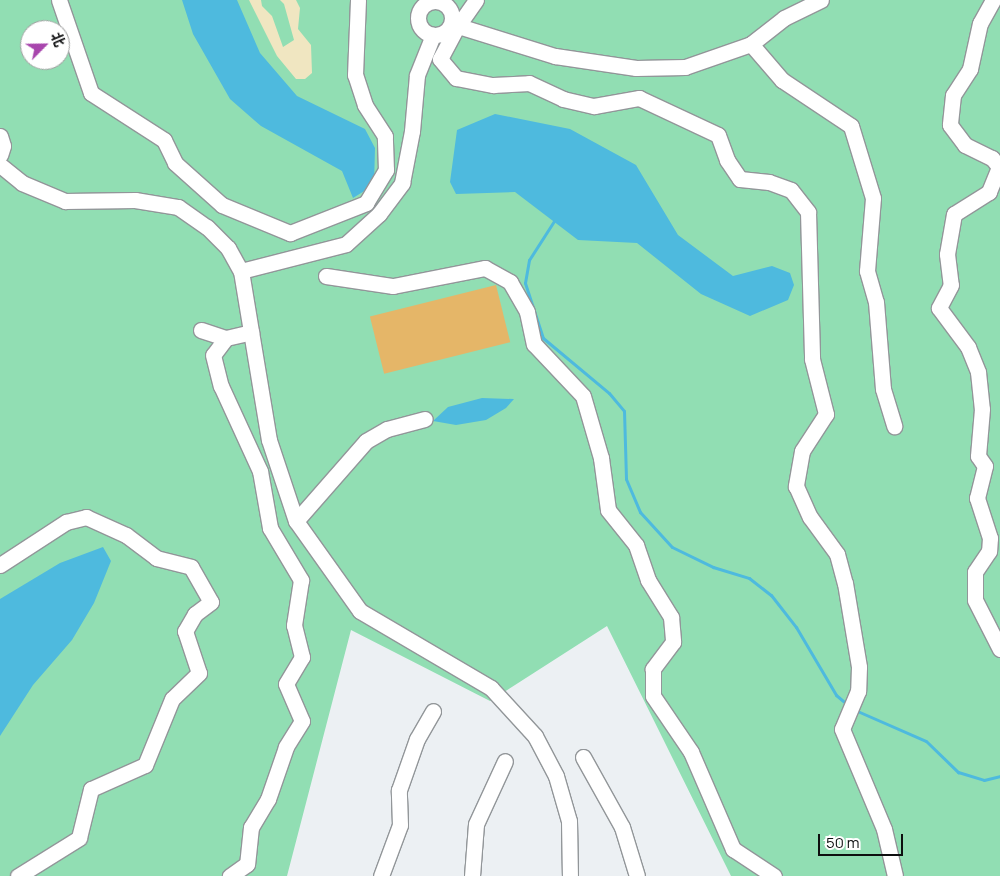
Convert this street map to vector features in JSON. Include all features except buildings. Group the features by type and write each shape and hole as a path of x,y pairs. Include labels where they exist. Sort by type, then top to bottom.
{"street":[{"path":"59,0 91,93 164,140 174,163 222,205 290,233 366,203 386,170 384,136 365,104 355,75 358,0"},
{"path":"476,0 454,25 444,33 433,35 423,30 419,15 429,3 440,1 448,8 454,25 440,59 456,78 493,85 529,83 563,100 594,106 639,98 718,135 727,160 740,179 769,182 791,190 808,212 807,273 812,359 826,414 802,451 796,486 810,517 837,554 845,583 859,668 858,691 842,729 852,759 884,829 895,876"},
{"path":"454,25 555,56 636,68 685,67 751,44 784,18 821,0"},
{"path":"993,0 980,23 970,69 953,95 950,125 965,145 992,158 999,167 988,192 954,214 947,254 951,285 939,308 968,347 978,372 982,409 978,456 985,466 977,498 990,538 988,551 975,572 975,600 1000,649"},
{"path":"241,271 346,244 379,214 402,183 412,131 417,75 433,35"},
{"path":"751,44 782,80 851,126 873,198 867,271 876,302 883,389 894,426"},
{"path":"0,136 3,146 0,154"},
{"path":"0,165 22,183 65,201 134,200 178,207 207,227 228,248 241,271 269,440 296,520 360,610 491,688 535,736 556,776 569,821 570,876"},
{"path":"326,276 393,286 485,268 510,282 527,312 534,344 583,396 601,458 608,510 636,545 648,580 672,617 673,642 653,669 653,696 691,752 733,849 774,876"},
{"path":"201,330 226,338 251,332"},
{"path":"226,338 213,355 221,386 260,471 270,528 301,580 294,626 302,657 286,684 302,721 286,747 268,799 251,827 246,864 230,876"},
{"path":"296,520 366,441 386,429 425,419"},
{"path":"0,565 66,522 86,517 126,535 156,558 190,567 211,602 195,614 185,631 199,673 172,699 145,765 91,788 79,838 18,876"},
{"path":"381,876 400,825 399,790 417,739 434,711"},
{"path":"583,757 622,827 636,876"},
{"path":"472,876 476,824 505,762"}],"green space":[{"path":"0,0 1000,0 1000,876 731,876 607,626 490,701 351,630 287,876 0,876"}],"sand":[{"path":"249,0 261,0 262,6 272,16 283,47 294,40 284,4 280,0 296,0 300,8 298,29 311,45 312,73 305,79 296,79 277,56"}],"water":[{"path":"182,0 237,0 260,53 297,96 365,129 375,148 374,185 353,198 342,171 261,126 230,99 193,34"},
{"path":"495,114 570,129 636,165 678,235 733,276 772,266 790,273 794,285 788,300 750,316 701,294 637,243 578,240 515,192 456,194 450,182 457,130"},
{"path":"482,398 514,399 506,408 486,420 456,425 433,421 448,407"},
{"path":"103,547 111,561 94,603 72,640 33,685 0,736 0,599 60,563"}],"waterway":[{"path":"554,221 529,260 525,283 543,338 609,393 624,411 626,479 640,512 672,547 713,567 749,578 771,595 796,627 836,695 848,705"},
{"path":"855,710 926,741 958,772 984,780 1000,776"}]}
